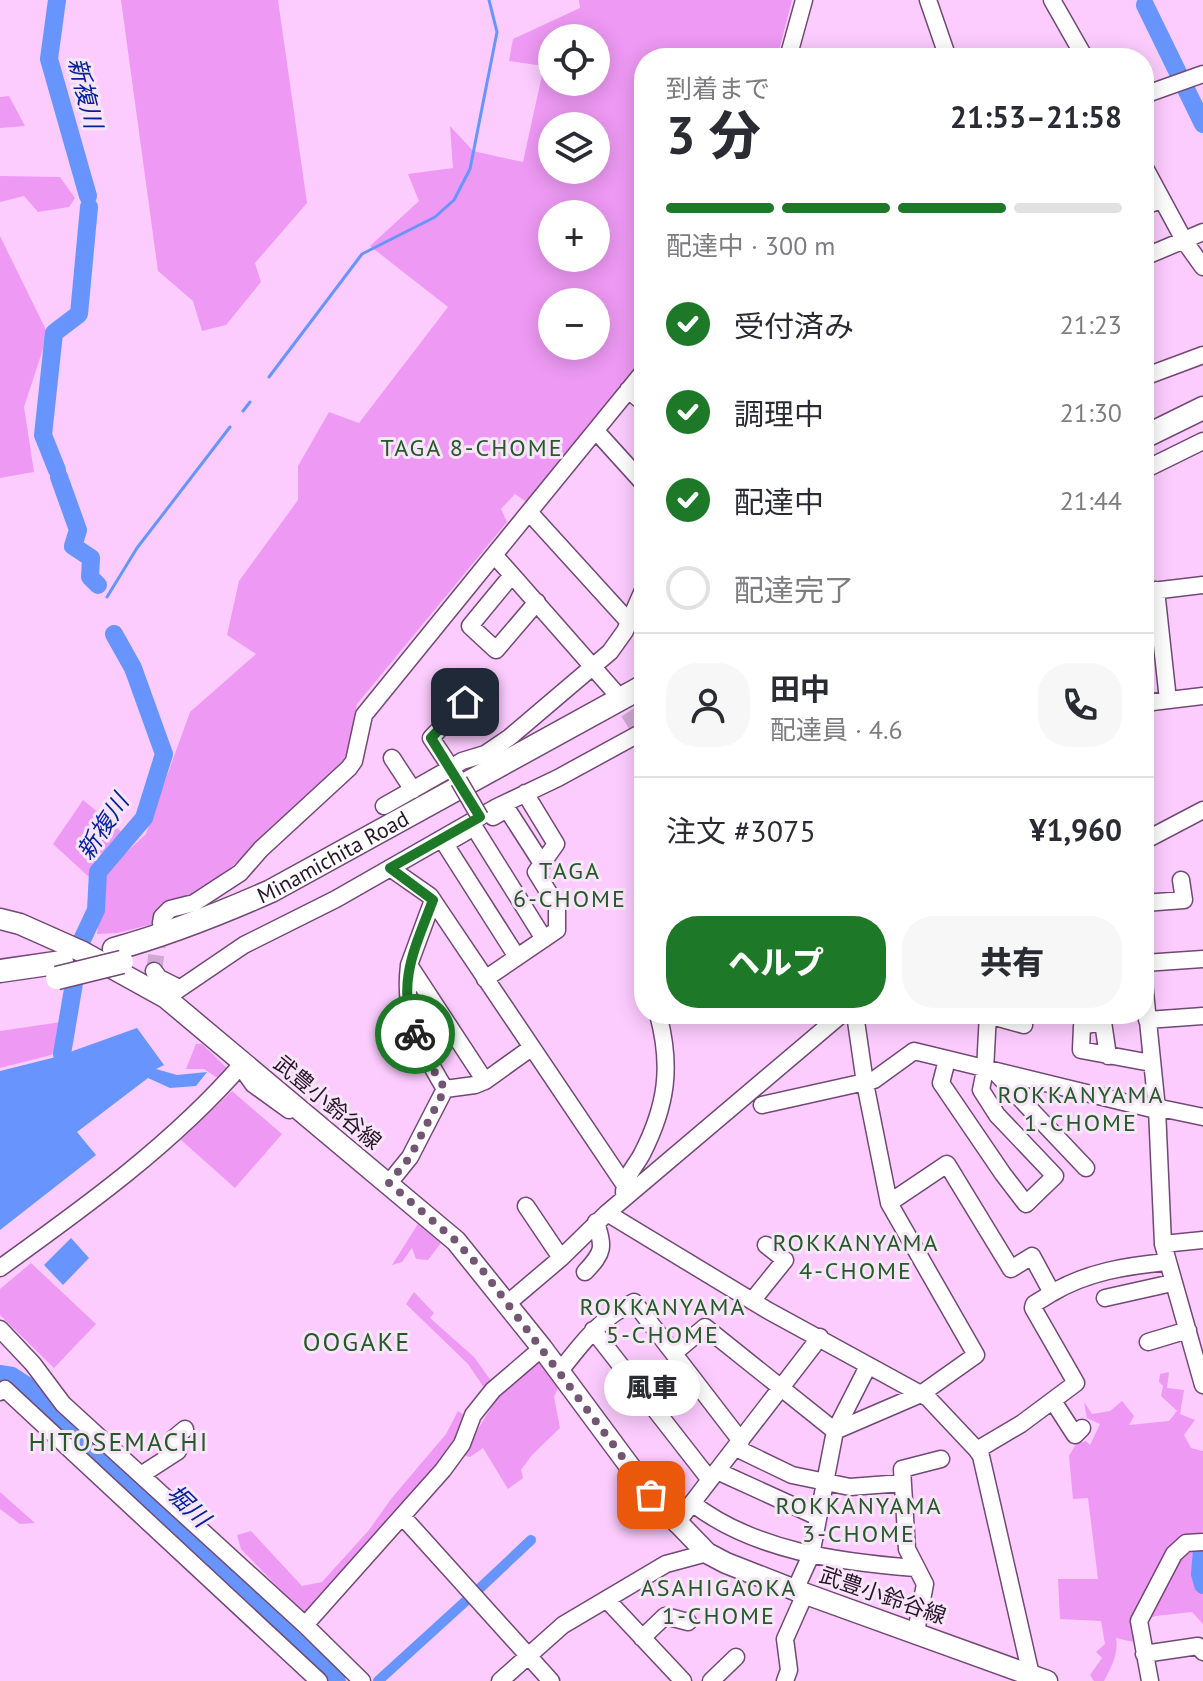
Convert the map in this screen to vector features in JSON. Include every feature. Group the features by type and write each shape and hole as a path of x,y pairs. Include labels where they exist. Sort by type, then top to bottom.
{"highway":[{"path":"1154,415 1203,392"},
{"path":"1154,432 1203,408"},
{"name":"Minamichita Road","path":"118,956 271,891 634,691"},
{"name":"Minamichita Road","path":"0,971 67,960 118,956 219,929 279,902 634,708"},
{"name":"Minamichita Road","path":"0,986 67,960"}],"main road":[{"name":"武豊小鈴谷線","path":"0,919 20,924 67,960 173,993 238,1061 456,1241 508,1303 651,1495 707,1553 800,1592 1039,1678"}],"street":[{"path":"791,48 804,0"},
{"path":"928,0 945,48"},
{"path":"1052,0 1079,48"},
{"path":"1154,91 1203,74"},
{"path":"1154,185 1185,242 1203,267"},
{"path":"1154,203 1162,200"},
{"path":"1154,253 1203,232"},
{"path":"1154,373 1203,355"},
{"path":"161,923 162,917 170,909 194,903 240,873 261,849 349,768 354,761 364,715 634,383"},
{"path":"628,390 634,395"},
{"path":"596,431 634,473"},
{"path":"1154,465 1203,441"},
{"path":"529,512 629,622"},
{"path":"494,555 614,691"},
{"path":"512,575 470,626 496,650 537,602"},
{"path":"1154,591 1203,585"},
{"path":"384,806 413,790 455,775 462,761 485,754 510,737 610,652 634,611"},
{"path":"1154,615 1168,700"},
{"path":"482,684 431,738 455,775 477,822 544,939"},
{"path":"1154,702 1203,696"},
{"path":"154,971 173,993 244,945 336,899 525,793 634,736"},
{"path":"392,758 413,790"},
{"path":"485,979 557,930 557,906 536,872 556,844 525,793"},
{"path":"517,957 445,844 477,822 507,809 545,858"},
{"path":"1154,836 1203,810"},
{"path":"390,868 433,900 624,1191"},
{"path":"1154,902 1184,900 1181,880"},
{"path":"433,900 409,965 406,993 412,1024 423,1053 445,1089"},
{"path":"1154,962 1203,959"},
{"path":"409,965 485,1081"},
{"path":"1154,1020 1203,1016"},
{"path":"624,1191 642,1154 663,1095 667,1047 661,1024"},
{"path":"508,1303 561,1258 624,1191 830,1024"},
{"path":"835,1431 921,1394 976,1355 889,1203 856,1024"},
{"path":"947,1060 941,1083 1026,1204 1055,1176 997,1115 981,1090 989,1070 988,1024"},
{"path":"1147,1024 1157,1109 1163,1244 1203,1385"},
{"path":"445,1089 485,1081 531,1048"},
{"path":"762,1105 874,1080 914,1051 1157,1109 1203,1117"},
{"path":"1108,1056 1151,1063"},
{"path":"0,1268 73,1216 182,1126 238,1061"},
{"path":"989,1070 1086,1168"},
{"path":"389,1183 410,1157 445,1089"},
{"path":"889,1203 947,1164 1011,1269 1032,1256 1052,1293"},
{"path":"526,1206 561,1258"},
{"path":"585,1272 600,1256 602,1217"},
{"path":"602,1217 921,1394 977,1450 1039,1678"},
{"path":"1163,1244 1203,1240"},
{"path":"752,1301 785,1260 766,1245"},
{"path":"977,1450 1076,1383 1033,1308 1034,1304 1068,1283 1120,1267 1166,1262"},
{"path":"1105,1298 1172,1283"},
{"path":"560,1371 593,1330 606,1318 634,1302 738,1444 792,1475 850,1487 902,1483"},
{"path":"674,1353 705,1327 781,1391 835,1431"},
{"path":"0,1329 33,1364 63,1404 362,1681"},
{"path":"593,1330 714,1476 818,1517"},
{"path":"1148,1342 1188,1330"},
{"path":"676,1524 820,1337"},
{"path":"305,1625 443,1470 462,1444 473,1415 493,1390 542,1348"},
{"path":"785,1681 789,1670 785,1639 811,1555 835,1431 868,1366"},
{"path":"0,1392 5,1389 319,1681"},
{"path":"1053,1401 1075,1435 1082,1428"},
{"path":"108,1483 178,1451 173,1439 185,1429"},
{"path":"916,1632 925,1584 907,1549 902,1469 941,1459"},
{"path":"692,1503 726,1526 811,1555 915,1568"},
{"path":"402,1516 551,1681"},
{"path":"1150,1681 1139,1621 1174,1554 1186,1543 1203,1542"},
{"path":"500,1681 563,1625 666,1564 707,1553"},
{"path":"607,1600 683,1681"},
{"path":"642,1638 665,1616 688,1622"},
{"path":"1144,1654 1198,1646 1203,1652"},
{"path":"711,1681 736,1657"}],"shaded area":[{"path":"121,0 278,0 307,203 255,263 261,282 226,325 202,331 193,301 158,271"},
{"path":"579,0 792,0 780,48 634,48 634,375 528,503 515,494 501,509 507,522 357,704 347,757 224,874 190,897 161,905 153,924 117,933 97,934 103,874 146,834 190,712 256,654 227,635 239,581 298,500 298,466 329,412 359,423 448,307 370,246 419,201 408,174 453,168 450,126 473,151 523,162 538,93 538,96 610,96 610,24 545,24 580,8"},
{"path":"538,27 538,65 509,61 513,39"},
{"path":"9,96 25,126 0,128 0,97"},
{"path":"0,176 60,177 75,198 69,207 38,212 24,196 0,202"},
{"path":"0,236 48,334 24,407 34,472 0,478"},
{"path":"83,800 123,833 89,877 53,844"},
{"path":"61,1022 60,1048 51,1055 0,1068 0,1031"},
{"path":"196,1044 202,1044 230,1071 225,1078 216,1077 204,1069 186,1069"},
{"path":"232,1091 282,1134 235,1188 181,1140"},
{"path":"418,1224 441,1243 428,1260 416,1259 412,1248 402,1262 392,1265"},
{"path":"31,1263 96,1324 54,1368 0,1315 0,1289"},
{"path":"414,1292 434,1313 430,1318 474,1357 494,1385 487,1392 468,1364 406,1304"},
{"path":"538,1361 558,1388 554,1397 560,1428 532,1455 521,1470 523,1478 508,1489 483,1448 470,1457 462,1455 505,1385"},
{"path":"1169,1372 1167,1388 1184,1390 1180,1414 1195,1420 1184,1435 1191,1448 1203,1451 1203,1530 1199,1542 1203,1624 1192,1612 1139,1621 1142,1644 1116,1638 1115,1655 1107,1676 1104,1681 1094,1681 1090,1675 1102,1658 1096,1652 1105,1644 1101,1621 1060,1619 1058,1579 1098,1579 1088,1498 1073,1499 1069,1456 1076,1444 1086,1441 1090,1445 1100,1424 1087,1418 1084,1402 1092,1414 1110,1411 1122,1401 1134,1416 1129,1425 1169,1421 1177,1411 1161,1396 1163,1386 1159,1382 1160,1374"},
{"path":"458,1411 467,1417 458,1440 316,1604 303,1613 241,1549 237,1535 251,1531 302,1586 322,1582 369,1530 446,1434"},
{"path":"0,1492 35,1523 20,1524 0,1509"}],"water":[{"path":"137,1028 164,1065 156,1069 177,1075 207,1072 196,1086 170,1088 148,1078 77,1132 96,1155 0,1230 0,1071 56,1057"},
{"path":"71,1238 89,1258 63,1285 44,1265"}],"waterway":[{"name":"新複川","path":"57,0 49,59 88,196"},
{"path":"269,377 362,254 435,217 454,200 470,169 497,32 489,0"},
{"path":"1145,5 1203,124"},
{"name":"新複川","path":"57,470 43,435 54,333 79,314 89,207"},
{"path":"243,411 250,402"},
{"path":"107,597 137,548 230,427"},
{"name":"新複川","path":"59,477 78,530 73,546 91,558 90,577 98,585"},
{"name":"新複川","path":"62,1054 81,942 96,910 98,872 144,818 164,754 133,668 114,634"},
{"name":"堀川","path":"0,1374 12,1376 29,1387 337,1681"},
{"path":"479,1589 531,1540"},
{"path":"1202,1550 1200,1574 1203,1585"},
{"path":"378,1681 468,1599"},
{"path":"288,1632 297,1624"}],"tunnel":[{"path":"615,692 634,721"},
{"path":"154,971 160,929"}],"way so far":[{"path":"415,1034 445,1089 410,1157 389,1183 456,1241 483,1271 651,1495"}],"place":[{"name":"風車","path":"651,1495"}],"district":[{"name":"TAGA 8-CHOME","path":"472,448"},
{"name":"TAGA 6-CHOME","path":"570,885"},
{"name":"ROKKANYAMA 1-CHOME","path":"1081,1109"},
{"name":"ROKKANYAMA 4-CHOME","path":"856,1257"},
{"name":"ROKKANYAMA 5-CHOME","path":"663,1321"},
{"name":"OOGAKE","path":"357,1342"},
{"name":"HITOSEMACHI","path":"119,1442"},
{"name":"ROKKANYAMA 3-CHOME","path":"859,1520"},
{"name":"ASAHIGAOKA 1-CHOME","path":"719,1602"}],"route":[{"path":"415,1034 406,993 409,965 433,900 390,868 480,817 431,738 465,702"}]}
